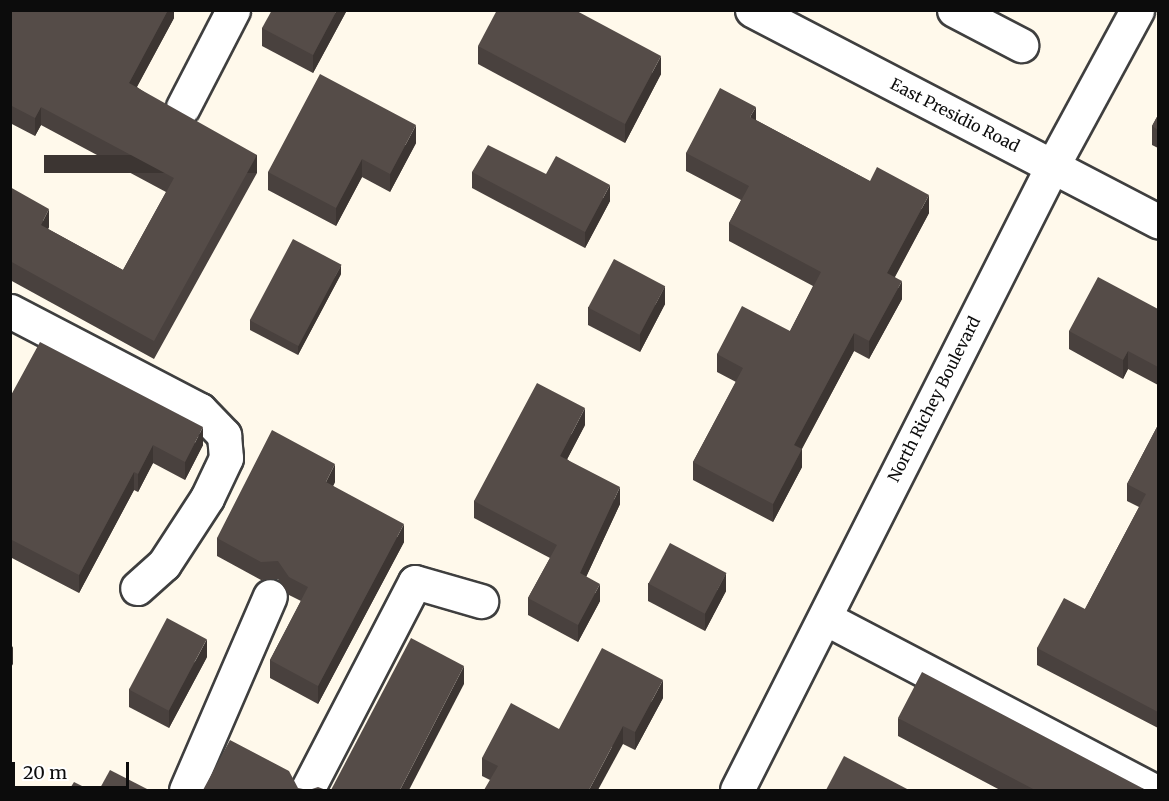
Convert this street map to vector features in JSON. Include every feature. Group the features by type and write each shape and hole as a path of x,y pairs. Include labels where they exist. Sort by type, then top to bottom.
{"street":[{"path":"183,107 232,10"},
{"name":"East Presidio Road","path":"752,10 1158,221"},
{"path":"954,10 1021,45"},
{"name":"North Richey Boulevard","path":"737,790 1053,165 1137,10"},
{"path":"10,311 200,410 224,435 226,458 207,498 164,564 136,588"},
{"path":"307,790 415,582 481,601"},
{"path":"186,790 270,596"},
{"path":"825,618 1153,790"}],"building":[{"path":"10,10 168,10 129,83 257,155 154,341 10,261 10,187 49,209 41,225 123,270 174,178 41,107 35,118 10,105"},
{"path":"272,10 337,10 313,55 262,28"},
{"path":"497,10 575,10 661,56 625,124 478,46"},
{"path":"320,74 416,125 390,174 362,159 336,208 268,172"},
{"path":"720,88 756,107 750,117 870,181 877,167 929,195 887,273 902,281 869,341 854,333 794,445 802,449 773,504 693,462 743,368 717,354 742,306 790,331 821,272 729,223 749,186 686,153"},
{"path":"1158,115 1158,130 1152,126"},
{"path":"488,145 546,174 556,156 610,185 585,232 472,172"},
{"path":"293,239 342,265 298,346 250,320"},
{"path":"614,259 665,286 639,335 588,308"},
{"path":"1098,277 1158,309 1158,367 1128,351 1123,360 1069,331"},
{"path":"40,342 203,427 185,462 153,445 138,474 134,472 79,575 10,539 10,397"},
{"path":"537,383 585,408 560,456 620,487 580,573 600,584 578,625 528,598 557,545 474,501"},
{"path":"1158,425 1158,712 1037,648 1064,598 1085,609 1146,494 1127,484"},
{"path":"272,430 335,464 326,482 404,524 318,686 270,660 308,587 289,577 278,561 261,562 217,538"},
{"path":"670,543 727,573 705,614 648,584"},
{"path":"167,618 207,639 169,711 129,690"},
{"path":"411,638 464,666 400,790 331,790"},
{"path":"602,648 663,680 635,732 623,726 589,790 484,790 498,766 482,758 511,703 559,729"},
{"path":"922,672 1144,789 1157,790 1035,790 898,718"},
{"path":"230,740 289,771 298,788 308,790 203,790"},
{"path":"844,756 909,790 826,790"},
{"path":"110,770 149,790 99,790"},
{"path":"74,782 90,790 69,790"},
{"path":"318,787 326,790 309,790"}]}
